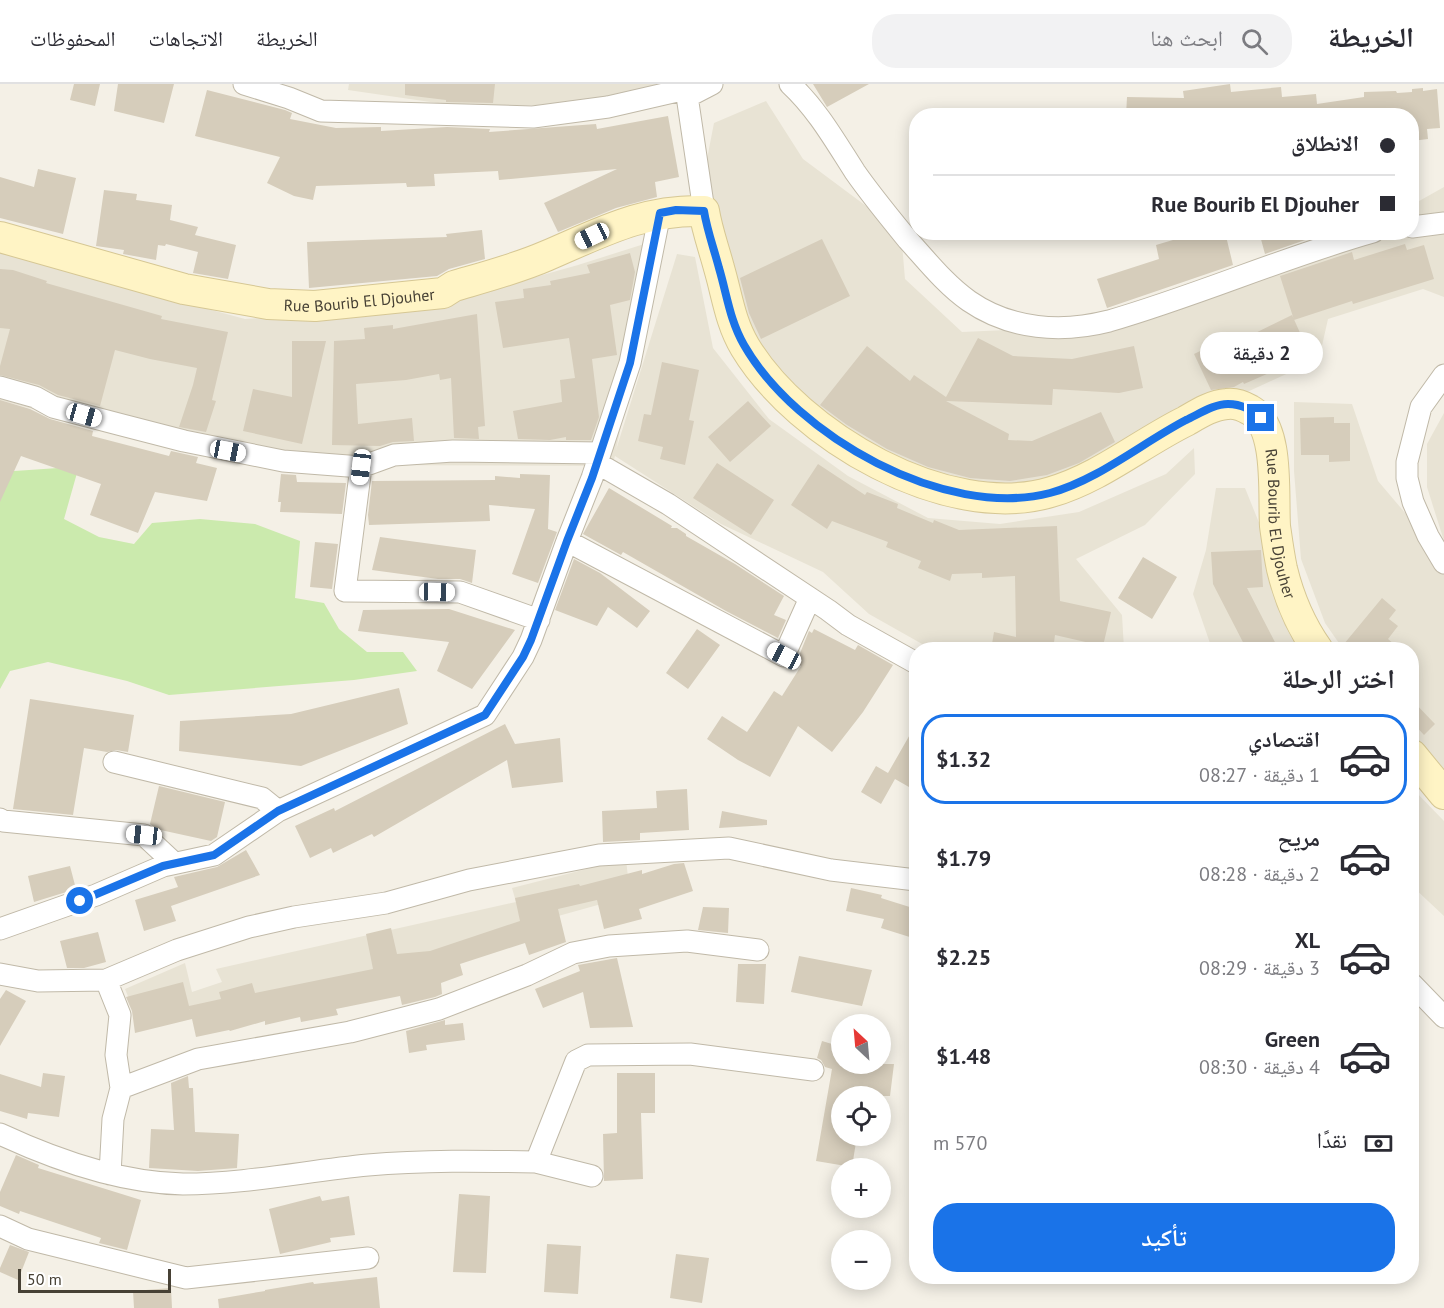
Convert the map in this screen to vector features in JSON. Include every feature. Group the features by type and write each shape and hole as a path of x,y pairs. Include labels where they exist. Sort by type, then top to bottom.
{"main road":[{"name":"Rue Bourib El Djouher","path":"0,237 211,295 268,304 315,306 443,293 454,286 544,257 624,222 676,210 704,211 735,328 744,346 769,380 801,412 841,442 885,466 937,489 998,498 1019,498 1050,492 1075,483 1102,469 1164,432 1210,409 1226,404 1240,405 1252,410 1261,418 1266,429 1273,457 1275,528 1286,582 1298,616 1313,642"},
{"path":"1419,764 1444,794"}],"street":[{"path":"244,84 321,111 533,117 608,107 686,89 704,211"},
{"path":"687,97 711,84"},
{"path":"790,84 816,112 856,173 884,211 909,239"},
{"path":"0,929 96,895 174,863 214,855 278,811 485,715 523,657 599,458 630,363 660,213"},
{"path":"1419,226 1444,223"},
{"path":"910,240 969,302 995,315 1025,324 1059,329 1088,327 1129,315 1311,250 1345,240"},
{"path":"1444,375 1421,407 1407,462 1407,478 1413,502 1428,536 1444,563"},
{"path":"0,387 35,397 53,407 216,448 283,462 361,467 394,455 453,451 599,458 848,625 909,659"},
{"path":"361,467 345,591 460,592 539,620"},
{"path":"567,541 784,656 810,598"},
{"path":"114,762 253,795 262,798 278,811"},
{"path":"0,819 144,835 174,863"},
{"path":"0,974 38,981 106,980 177,950 249,927 294,917 386,903 469,880 599,855 729,848 831,870 909,879"},
{"path":"121,1088 198,1059 350,1032 439,1009 527,975 573,953 609,946 687,941 758,950"},
{"path":"106,980 120,1015 116,1055 121,1088 113,1119 110,1174"},
{"path":"1419,991 1444,1017"},
{"path":"536,1162 576,1061 588,1055 690,1054 813,1070"},
{"path":"0,1134 51,1155 110,1174 162,1182 217,1183 417,1161 536,1162 592,1176"},
{"path":"0,1226 28,1239 186,1278 368,1258"}],"shaded area":[{"path":"349,84 677,84 637,93 538,105 458,106 348,90"},
{"path":"766,101 803,159 901,232 905,279 962,332 1048,328 1109,321 1340,240 1419,240 1419,201 1444,187 1444,297 1423,289 1328,319 1319,359 1158,433 1047,490 942,485 844,438 744,335 700,195 714,123"},
{"path":"660,239 616,450 677,254 695,257 713,348 769,419 848,476 928,518 1000,524 1079,512 1166,474 1194,448 1195,474 1145,525 1076,559 1122,615 1124,642 919,642 869,614 823,572 721,524 615,456 612,466 344,465 224,461 0,400 0,253 245,319 433,306"},
{"path":"1294,402 1352,404 1378,481 1406,514 1444,572 1444,777 1419,746 1419,642 1338,642 1325,623 1301,559 1294,471"},
{"path":"1444,413 1444,541 1427,487 1427,444"},
{"path":"1216,488 1245,488 1307,642 1210,642 1193,594 1206,550"},
{"path":"1419,795 1444,821 1444,916 1419,893"},
{"path":"626,859 630,896 479,938 480,957 137,1018 125,989 185,963 192,992 222,982 216,969 516,902 512,888"}],"green space":[{"path":"58,468 77,473 64,519 99,537 134,544 152,523 200,519 255,524 300,541 295,598 324,603 339,629 367,652 403,652 417,671 354,680 169,695 127,681 48,662 10,671 0,689 0,472"}],"building":[{"path":"74,84 100,84 95,106 70,100"},
{"path":"118,84 174,84 164,123 114,111"},
{"path":"405,84 495,84 493,103 446,102 446,100 405,95"},
{"path":"813,84 869,84 827,107"},
{"path":"1230,84 1231,92 1281,87 1282,97 1316,94 1317,104 1364,97 1364,92 1396,91 1397,93 1412,92 1412,89 1423,88 1423,91 1437,89 1440,128 1427,129 1428,139 1419,140 1419,108 1126,108 1127,97 1184,98 1183,91"},
{"path":"207,90 285,110 292,113 290,119 336,128 381,127 381,131 447,127 490,129 489,132 596,124 597,129 668,116 679,177 655,182 657,197 616,208 558,232 544,203 617,169 499,180 498,171 434,174 435,186 407,187 406,183 316,186 313,200 294,196 267,183 280,157 195,136"},
{"path":"38,169 76,178 63,234 0,218 0,177 34,187"},
{"path":"104,190 137,194 136,200 172,205 170,220 198,227 195,235 236,245 228,279 193,273 198,252 166,244 165,246 158,245 156,260 123,254 124,250 96,246"},
{"path":"482,230 485,259 449,269 437,276 309,288 307,242 447,237 446,234"},
{"path":"822,239 850,296 761,339 749,313 740,278"},
{"path":"1173,240 1227,240 1233,265 1107,308 1097,279 1159,259 1156,245"},
{"path":"1261,240 1305,240 1265,254"},
{"path":"1405,244 1407,250 1424,245 1434,279 1353,304 1352,301 1294,320 1280,276 1352,252 1354,260"},
{"path":"630,253 635,272 630,300 610,305 617,355 592,359 599,417 591,440 566,440 566,437 550,440 518,439 513,411 562,402 560,380 575,378 569,338 503,348 495,302 524,298 523,289 551,285 550,281 590,273 587,265"},
{"path":"0,269 13,270 47,281 46,283 162,316 161,319 228,332 212,400 216,401 206,432 179,427 197,368 115,350 100,406 58,395 39,385 0,375 0,366 10,329 0,328"},
{"path":"477,314 485,426 478,427 479,439 454,438 451,378 440,380 439,374 406,380 356,384 358,424 412,418 414,441 393,442 380,446 332,445 334,341 365,339 364,328 393,325 393,329"},
{"path":"1292,315 1310,355 1244,384 1243,382 1234,387 1211,390 1194,354 1219,342 1223,349"},
{"path":"978,338 1013,356 1072,359 1134,346 1143,388 1119,393 1053,389 1052,405 946,401 1009,434 1008,440 1032,441 1101,412 1115,442 1079,463 1047,475 1010,481 970,478 928,467 887,449 847,425 820,405 867,346 910,381 914,375 946,397"},
{"path":"292,341 326,341 302,444 243,431 253,389 292,397"},
{"path":"662,362 699,370 689,420 694,421 685,465 660,459 663,447 638,441 644,414 651,415"},
{"path":"0,400 30,409 50,419 93,431 92,436 169,456 171,451 198,457 196,463 217,468 207,501 155,492 138,533 90,515 101,484 21,456 0,502"},
{"path":"748,401 771,426 730,462 708,437"},
{"path":"1334,417 1334,423 1350,423 1350,461 1329,462 1329,455 1301,455 1300,418"},
{"path":"717,463 774,500 751,535 693,498"},
{"path":"818,464 865,495 867,492 898,504 897,508 933,523 934,520 959,530 1057,526 1060,601 1111,612 1104,642 1086,642 1055,635 1054,642 992,642 994,632 1016,637 1015,576 982,578 982,573 952,574 950,581 918,568 921,561 886,547 888,542 832,521 827,529 791,505"},
{"path":"281,474 296,475 297,482 346,483 342,514 280,512 281,502 278,502"},
{"path":"520,474 550,475 548,529 557,532 538,583 512,574 535,509 489,505 490,521 369,525 372,481 495,480 495,476 520,478"},
{"path":"609,488 784,596 774,615 786,620 778,638 623,552 621,555 583,534"},
{"path":"380,537 476,550 472,583 460,579 438,579 372,570"},
{"path":"315,542 338,544 332,589 310,587"},
{"path":"1261,550 1263,587 1247,588 1275,642 1243,642 1213,584 1211,552"},
{"path":"1143,557 1177,577 1152,619 1118,598"},
{"path":"574,559 600,573 650,611 637,628 608,607 597,626 555,610"},
{"path":"1382,598 1396,610 1389,619 1398,626 1388,639 1392,642 1346,642"},
{"path":"449,609 515,630 472,689 437,671 449,642 358,631 363,610"},
{"path":"697,629 720,645 688,689 666,673"},
{"path":"814,629 855,650 858,645 893,665 863,712 832,752 798,726 770,777 738,760 707,739 722,716 747,732 774,691 782,696 801,666 796,663 809,631 812,633"},
{"path":"399,688 408,724 301,766 179,751 180,721 291,714"},
{"path":"30,699 134,715 128,752 116,750 107,752 84,748 73,815 13,809"},
{"path":"1419,707 1435,724 1424,735 1419,730"},
{"path":"505,724 515,744 560,738 563,782 512,788 507,760 374,837 372,834 333,853 331,848 310,858 295,826 334,808 335,811"},
{"path":"909,736 909,787 895,779 881,804 861,792 876,766 888,773"},
{"path":"159,786 225,802 217,837 211,841 156,829 150,824"},
{"path":"687,789 689,830 640,833 640,840 603,842 602,811 657,808 656,791"},
{"path":"722,811 767,820 767,825 719,828"},
{"path":"246,850 260,875 171,906 176,921 144,931 135,900 178,887 174,877 217,867"},
{"path":"684,863 693,891 639,909 642,919 604,929 597,900 558,909 566,942 529,955 525,943 460,964 463,975 441,983 442,994 435,997 402,1005 400,996 336,1009 338,1015 301,1022 300,1017 265,1025 265,1021 230,1031 196,1037 192,1019 135,1033 132,1011 126,997 183,982 189,1006 221,999 219,992 252,983 255,993 373,969 366,934 391,928 397,954 430,951 520,921 515,898 579,884 580,886 642,870 642,874"},
{"path":"70,866 76,889 34,902 28,876"},
{"path":"851,888 882,895 881,898 909,907 909,937 881,928 884,919 846,911"},
{"path":"703,907 729,908 728,933 698,930"},
{"path":"98,932 106,962 84,968 67,968 60,941"},
{"path":"799,956 872,970 862,1006 791,992"},
{"path":"617,958 633,1027 590,1028 583,992 543,1008 535,989 580,971 578,965"},
{"path":"738,964 766,964 764,1004 736,1002"},
{"path":"6,990 26,1001 0,1046 0,999"},
{"path":"445,1020 445,1025 463,1023 465,1040 426,1045 427,1050 409,1053 406,1031"},
{"path":"822,1041 831,1044 831,1069 825,1067 817,1058"},
{"path":"891,1064 894,1064 891,1088 891,1086 831,1086 831,1146 855,1146 853,1158 831,1158 831,1164 816,1161 831,1074 891,1074"},
{"path":"43,1073 65,1076 59,1117 28,1113 27,1119 0,1111 0,1074 41,1087"},
{"path":"617,1073 655,1073 655,1113 641,1113 643,1179 604,1181 603,1134 617,1133"},
{"path":"188,1076 189,1088 193,1088 195,1132 239,1134 237,1168 198,1171 149,1168 151,1129 174,1130 171,1083"},
{"path":"16,1155 39,1165 38,1168 141,1200 127,1250 99,1243 101,1238 20,1211 19,1214 0,1206 0,1192"},
{"path":"459,1194 490,1196 486,1273 453,1272"},
{"path":"320,1196 322,1201 349,1196 355,1235 330,1238 331,1242 280,1254 269,1209"},
{"path":"547,1244 581,1246 578,1294 544,1292"},
{"path":"10,1245 29,1252 18,1280 0,1272"},
{"path":"676,1254 709,1258 702,1303 670,1298"},
{"path":"377,1277 380,1308 219,1308 218,1299 313,1282 314,1284"},
{"path":"171,1288 172,1308 134,1308 133,1291"}],"route":[{"path":"80,901 163,866 214,855 278,811 485,715 523,657 531,640 592,478 630,363 660,213 676,210 704,211 735,328 755,362 785,397 801,412 860,454 937,489 998,498 1019,498 1050,492 1075,483 1164,432 1210,409 1226,404 1240,405 1252,410 1261,418"}]}
